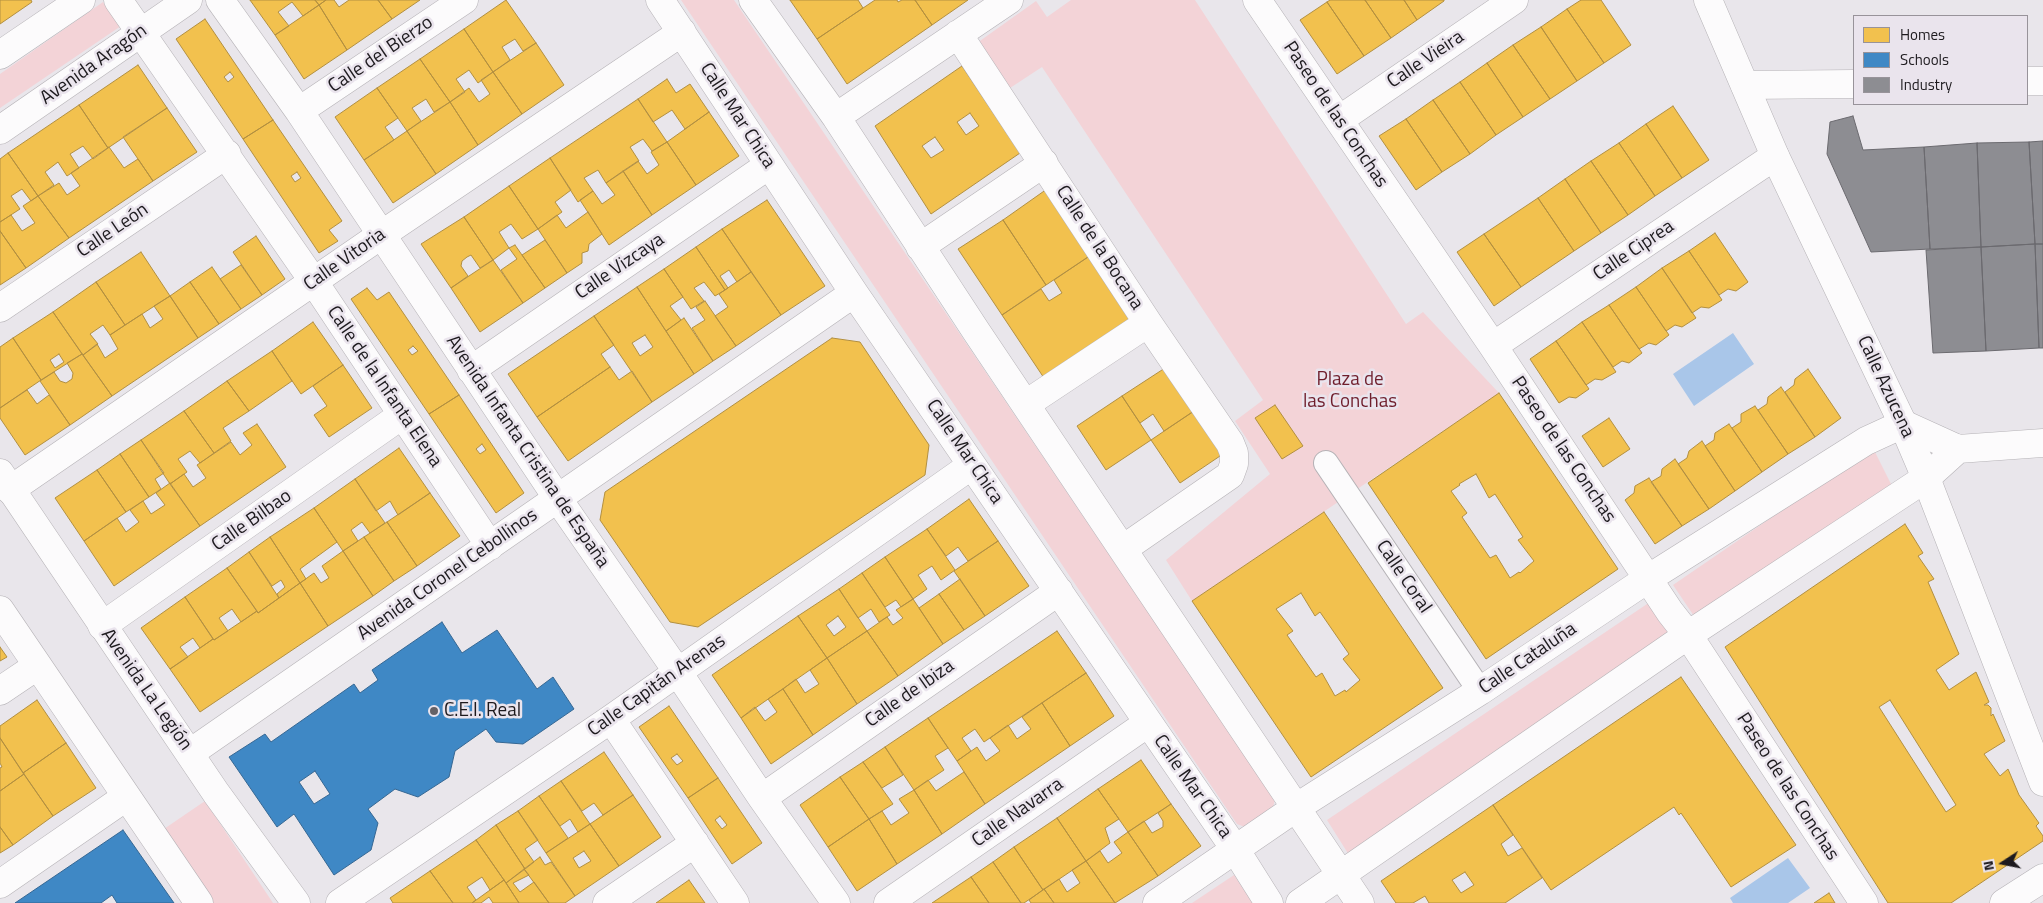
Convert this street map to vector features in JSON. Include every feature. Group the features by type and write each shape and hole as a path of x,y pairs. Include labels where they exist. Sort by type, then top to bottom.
{"street":[{"path":"0,55 81,0"},
{"name":"Calle de la Infanta Elena","path":"118,0 227,154 490,546"},
{"name":"Avenida Aragón","path":"0,130 188,0"},
{"name":"Avenida Infanta Cristina de España","path":"220,0 299,111 558,499 836,903"},
{"name":"Calle del Bierzo","path":"299,111 464,0"},
{"name":"Calle Mar Chica","path":"660,0 854,293 1235,849 1269,903"},
{"path":"753,0 836,117 920,247 1360,903"},
{"path":"836,117 1009,0"},
{"name":"Paseo de las Conchas","path":"1257,0 1688,635 1864,903"},
{"name":"Calle Vieira","path":"1339,120 1514,0"},
{"name":"Calle Azucena","path":"1708,0 1776,156 1903,424 1926,478 2041,774"},
{"name":"Calle Vitoria","path":"5,482 314,282 682,32"},
{"name":"Calle de la Bocana","path":"958,34 1044,162 1148,323 1230,443 1234,453 1234,464 1230,475 1123,549"},
{"path":"2028,81 2043,80"},
{"path":"1745,85 1853,84"},
{"name":"Calle León","path":"0,308 227,154"},
{"name":"Calle Ciprea","path":"1493,346 1776,156"},
{"path":"920,247 1044,162"},
{"name":"Calle Vizcaya","path":"471,370 770,165"},
{"name":"Avenida Coronel Cebollinos","path":"190,753 854,293"},
{"path":"1026,404 1148,323"},
{"name":"Calle Bilbao","path":"102,626 402,415"},
{"path":"1903,424 1958,449 2043,442"},
{"name":"Calle Cataluña","path":"1158,903 1297,807 1480,691 1649,578 1859,445 1903,424"},
{"path":"1300,903 1688,635 1926,478 1958,449"},
{"name":"Calle Coral","path":"1326,464 1480,691"},
{"name":"Calle Capitán Arenas","path":"340,903 611,719 972,465"},
{"name":"Avenida La Legión","path":"5,482 216,793 296,903"},
{"name":"Calle de Ibiza","path":"762,798 1059,591"},
{"path":"0,610 36,666 199,903"},
{"path":"0,691 36,666"},
{"path":"611,719 735,903"},
{"name":"Calle Navarra","path":"888,903 1148,723"},
{"path":"0,884 126,797"},
{"path":"607,903 694,843"},
{"path":"2004,903 2043,878"}],"green space":[{"path":"681,0 734,0 1275,800 1273,807 1245,827 1237,824"},
{"name":"Plaza de las Conchas","path":"1071,0 1195,0 1406,324 1423,312 1499,393 1192,601 1166,560 1270,474 1235,421 1263,400 1042,67 1010,88 977,43 1036,1 1047,17"},
{"path":"103,2 121,26 0,108 0,74"},
{"path":"1873,448 1893,488 1696,619 1673,585"},
{"path":"1650,602 1673,635 1349,855 1327,820"},
{"path":"205,801 273,903 209,903 161,831"},
{"path":"1234,875 1253,903 1192,903"}],"water":[{"path":"1733,333 1754,364 1694,406 1673,374"},
{"path":"1788,858 1810,888 1788,903 1733,903 1730,898"}],"building: Homes":[{"path":"0,0 31,0 32,2 0,24"},
{"path":"250,0 315,0 319,5 303,16 292,2 278,12 289,26 275,35"},
{"path":"315,0 326,0 319,5"},
{"path":"326,0 334,0 339,7 349,0 378,0 392,19 347,50 319,5"},
{"path":"378,0 420,0 392,19"},
{"path":"506,0 536,43 523,51 515,39 502,47 510,60 493,72 464,29"},
{"path":"790,0 858,0 863,8 817,39"},
{"path":"875,0 897,0 898,2 902,0 915,0 932,25 847,84 817,39"},
{"path":"915,0 968,0 932,25"},
{"path":"1330,0 1365,0 1391,38 1364,56 1327,2"},
{"path":"1365,0 1404,0 1417,20 1391,38"},
{"path":"1404,0 1444,0 1444,1 1417,20"},
{"path":"1581,0 1601,0 1631,45 1604,63 1567,9"},
{"path":"1327,2 1364,56 1337,74 1300,20"},
{"path":"319,5 347,50 304,79 275,35"},
{"path":"1567,9 1604,63 1577,81 1541,27"},
{"path":"205,19 273,120 243,139 176,39","holes":["230,72 234,77 228,82 224,77"]},
{"path":"1541,27 1577,81 1550,99 1513,45"},
{"path":"464,29 493,72 478,83 469,70 456,79 465,92 450,102 420,59"},
{"path":"536,43 564,85 522,114 493,72"},
{"path":"1513,45 1550,99 1523,117 1487,63"},
{"path":"420,59 450,102 434,112 426,99 412,108 421,121 407,131 377,88"},
{"path":"1487,63 1523,117 1496,135 1460,82"},
{"path":"138,65 167,108 108,148 79,105"},
{"path":"962,66 1020,153 931,214 875,126","holes":["970,113 979,126 966,135 957,122","935,137 944,150 931,158 922,146"]},
{"path":"493,72 522,114 478,145 450,102 469,88 479,102 490,94 481,80"},
{"path":"667,79 676,93 690,84 709,112 685,129 672,110 653,122 638,99"},
{"path":"1460,82 1496,135 1470,154 1433,100"},
{"path":"377,88 398,118 385,127 394,140 364,160 335,117"},
{"path":"638,99 667,142 652,151 643,139 630,147 639,161 606,183 598,170 584,178 593,191 578,202 550,158"},
{"path":"1433,100 1470,154 1442,172 1406,119"},
{"path":"450,102 478,145 436,174 407,131"},
{"path":"79,105 108,148 93,159 83,146 70,154 79,168 67,176 58,162 45,172 54,185 38,196 8,153"},
{"path":"1673,106 1709,160 1682,178 1646,124"},
{"path":"167,108 197,152 153,181 123,137"},
{"path":"709,112 739,156 696,185 667,142"},
{"path":"1406,119 1442,172 1416,190 1379,136"},
{"path":"273,120 342,221 329,230 338,241 319,253 243,139","holes":["297,172 301,178 295,182 291,176"]},
{"path":"1646,124 1682,178 1655,196 1619,143"},
{"path":"407,131 436,174 393,203 364,160"},
{"path":"667,142 696,185 652,215 623,171 638,161 647,174 659,165 651,152"},
{"path":"1619,143 1655,196 1628,215 1591,161"},
{"path":"109,147 124,168 138,159 153,181 69,238 38,196 59,183 67,195 80,186 71,173"},
{"path":"8,153 38,196 31,201 22,189 11,196 20,209 0,222 0,159"},
{"path":"550,158 571,190 555,202 562,212 538,229 509,186"},
{"path":"1591,161 1628,215 1601,233 1565,179"},
{"path":"623,171 652,215 609,245 580,200 593,191 602,204 615,195 606,183"},
{"path":"1565,179 1601,233 1574,251 1538,198"},
{"path":"509,186 538,229 522,239 511,224 499,232 509,248 493,260 464,217"},
{"path":"1047,189 1091,255 1046,285 1003,220"},
{"path":"38,196 69,238 26,268 0,231 0,222 11,215 22,231 35,223 23,206"},
{"path":"1538,198 1574,251 1521,287 1484,234"},
{"path":"767,200 825,286 781,315 722,229"},
{"path":"588,212 602,234 589,244 588,251 582,253 582,263 567,273 538,229 557,215 566,228"},
{"path":"464,217 493,260 480,268 471,255 467,257 462,261 461,266 468,276 451,288 421,244"},
{"path":"1003,220 1046,285 1002,315 958,249"},
{"path":"722,229 751,272 737,282 729,270 720,276 728,288 725,290 696,247"},
{"path":"0,231 26,268 0,285"},
{"path":"1715,233 1748,282 1736,291 1728,289 1719,295 1689,251"},
{"path":"1484,234 1521,287 1494,306 1457,252"},
{"path":"256,236 285,279 262,295 233,252"},
{"path":"545,240 567,273 545,288 522,255"},
{"path":"515,245 545,288 523,303 501,270 517,259 509,248"},
{"path":"696,247 725,290 715,296 704,282 694,288 704,301 691,309 664,269"},
{"path":"1689,251 1722,300 1709,308 1701,307 1692,313 1662,268"},
{"path":"141,252 170,296 125,325 96,282"},
{"path":"1091,255 1132,317 1044,378 1002,315 1041,289 1049,301 1062,293 1054,280"},
{"path":"493,260 523,303 480,332 451,288"},
{"path":"241,265 262,295 241,309 220,279"},
{"path":"212,267 241,309 219,324 190,282"},
{"path":"1662,268 1696,318 1682,327 1675,325 1666,331 1636,287"},
{"path":"664,269 683,297 670,306 681,320 666,331 637,287"},
{"path":"751,272 781,315 736,346 715,316 728,307 719,294"},
{"path":"96,282 125,325 110,335 103,325 90,334 98,344 83,355 53,312"},
{"path":"190,282 219,324 198,338 170,296"},
{"path":"637,287 694,374 652,402 594,316","holes":["645,335 653,347 640,356 632,343"]},
{"path":"1636,287 1669,335 1656,345 1649,343 1639,349 1609,305"},
{"path":"367,288 377,300 389,292 459,395 429,414 351,299","holes":["413,346 418,351 412,355 408,350"]},
{"path":"170,296 198,338 112,396 83,355 97,344 105,358 118,349 110,335 142,314 150,328 163,319 154,306"},
{"path":"705,301 736,346 713,361 692,328 705,320 696,307"},
{"path":"1609,305 1642,353 1629,363 1622,361 1613,367 1582,322"},
{"path":"53,312 82,354 41,380 13,338","holes":["59,354 64,362 55,368 50,360"]},
{"path":"594,316 614,345 601,354 610,367 537,417 508,374"},
{"path":"684,318 713,361 694,374 666,331"},
{"path":"313,322 343,365 301,394 272,351"},
{"path":"1582,322 1616,372 1602,380 1595,379 1586,385 1556,341"},
{"path":"13,338 41,380 0,408 0,347"},
{"path":"832,338 860,342 929,445 925,475 698,627 670,622 600,520 605,492"},
{"path":"1556,341 1589,389 1576,398 1569,397 1559,403 1530,359"},
{"path":"272,351 292,381 249,411 227,381"},
{"path":"82,354 112,396 70,425 40,381 54,372 60,381 66,383 72,379 73,373 67,363"},
{"path":"343,365 372,408 329,437 314,415 327,406 313,386"},
{"path":"610,367 619,380 632,371 652,402 568,461 537,417"},
{"path":"1165,368 1194,411 1164,431 1153,414 1140,423 1122,396"},
{"path":"1808,369 1841,418 1815,437 1785,392 1794,385 1795,379"},
{"path":"227,381 249,411 223,428 231,441 214,453 184,411"},
{"path":"1781,387 1815,437 1788,454 1758,410 1767,404 1768,397"},
{"path":"27,390 37,404 49,395 70,425 25,455 0,418 0,408"},
{"path":"1499,393 1618,569 1486,659 1368,483","holes":["1476,474 1489,498 1495,494 1523,537 1518,540 1534,561 1520,573 1510,578 1496,555 1490,558 1462,517 1467,513 1451,491"]},
{"path":"459,395 524,493 496,513 429,414","holes":["482,444 486,450 480,454 476,449"]},
{"path":"1122,396 1151,440 1106,470 1077,426"},
{"path":"1275,405 1303,446 1282,459 1255,418"},
{"path":"1755,406 1788,454 1762,472 1732,428 1741,422 1741,414"},
{"path":"184,411 214,453 200,463 190,451 178,459 187,472 170,484 141,440"},
{"path":"1194,411 1223,454 1180,483 1151,440"},
{"path":"1609,418 1630,449 1603,467 1582,436"},
{"path":"257,424 286,467 200,526 170,484 184,474 193,487 206,478 197,465 231,442 240,455 252,445 243,433"},
{"path":"1729,424 1762,472 1735,491 1705,446 1714,440 1715,433"},
{"path":"141,440 164,473 155,479 161,489 149,497 120,454"},
{"path":"1702,441 1735,491 1709,509 1678,464 1687,458 1689,451"},
{"path":"399,448 430,493 398,515 390,501 376,511 355,479"},
{"path":"120,454 149,497 126,512 97,470"},
{"path":"1675,459 1709,509 1682,526 1651,482 1661,476 1662,469"},
{"path":"97,470 126,512 84,541 55,498"},
{"path":"1649,478 1682,526 1655,544 1625,500 1634,493 1635,486"},
{"path":"355,479 385,523 370,533 362,522 351,530 358,541 343,551 314,508"},
{"path":"170,483 200,526 114,586 84,541 117,518 126,532 139,522 130,510 143,501 151,514 165,505 156,493"},
{"path":"430,493 460,536 417,566 387,522"},
{"path":"969,499 998,541 968,561 958,547 946,556 927,529"},
{"path":"314,508 337,542 300,569 306,579 300,583 270,537"},
{"path":"1324,512 1443,688 1311,777 1192,601","holes":["1301,593 1315,616 1320,612 1349,654 1343,659 1360,680 1346,692 1345,690 1335,696 1322,673 1316,677 1287,635 1293,631 1276,609"]},
{"path":"387,522 417,566 394,581 364,537"},
{"path":"1905,524 1923,553 1918,556 1934,579 1928,582 1959,654 1936,670 1949,690 1976,672 1989,702 1984,705 1988,705 1991,708 1991,716 1993,714 2005,741 1984,754 2000,776 2008,769 2019,795 2039,823 2036,826 2043,836 2043,841 1951,903 1888,903 1725,647","holes":["1890,700 1956,805 1946,812 1879,707"]},
{"path":"927,529 955,570 941,580 932,566 918,575 927,589 913,599 885,557"},
{"path":"270,537 300,583 279,598 277,594 285,587 281,580 272,586 249,552"},
{"path":"364,537 394,581 373,596 343,551"},
{"path":"998,541 1029,586 985,616 954,571"},
{"path":"343,551 373,596 328,626 300,583 314,573 321,583 329,578 322,566"},
{"path":"249,552 279,598 258,613 227,568"},
{"path":"885,557 913,599 901,607 896,600 885,607 862,573"},
{"path":"227,568 257,611 241,622 232,609 219,618 228,631 214,640 185,597"},
{"path":"862,573 890,615 879,622 871,609 858,618 839,589"},
{"path":"960,579 985,616 964,630 939,594"},
{"path":"300,583 328,626 200,712 170,669 257,611 258,613"},
{"path":"839,589 867,631 827,658 798,616","holes":["838,616 846,627 834,636 826,625"]},
{"path":"939,594 964,630 943,644 919,608"},
{"path":"185,597 213,639 200,648 193,638 180,647 188,657 170,669 141,628"},
{"path":"913,599 943,644 898,676 867,631 887,617 893,625 903,618 896,610"},
{"path":"798,616 827,658 741,718 712,675"},
{"path":"867,631 898,676 857,704 827,658"},
{"path":"1057,631 1086,673 984,742 975,729 962,738 971,751 957,761 928,718"},
{"path":"0,647 7,657 0,661"},
{"path":"827,658 857,704 813,735 783,689 796,679 805,693 819,684 810,670"},
{"path":"1086,673 1114,716 1070,746 1042,703"},
{"path":"1681,677 1796,845 1731,887 1681,813 1679,815 1674,807 1551,890 1493,805"},
{"path":"783,689 813,735 771,764 741,718 755,707 765,721 777,712 768,699"},
{"path":"37,700 66,743 23,773 0,738 0,726"},
{"path":"1042,703 1070,746 985,804 957,761 977,747 986,761 1000,751 990,738 1008,725 1017,739 1031,729 1022,717"},
{"path":"669,706 718,778 688,798 639,727","holes":["677,754 683,761 677,765 671,758"]},
{"path":"928,718 948,748 935,756 944,770 914,790 885,747"},
{"path":"0,738 24,774 0,791 0,768 2,767 0,763"},
{"path":"66,743 96,788 53,816 23,773"},
{"path":"885,747 903,775 882,788 863,762"},
{"path":"604,752 633,795 603,815 594,803 582,811 561,781"},
{"path":"1141,760 1171,804 1128,832 1098,789"},
{"path":"863,762 893,804 869,819 840,777"},
{"path":"964,772 985,804 942,834 914,790 928,780 936,791"},
{"path":"24,774 53,816 13,845 0,827 0,791"},
{"path":"840,777 869,819 828,847 800,805"},
{"path":"718,778 762,843 732,864 688,798","holes":["720,816 727,825 722,829 715,820"]},
{"path":"561,781 590,824 578,832 570,819 560,826 539,796"},
{"path":"1098,789 1119,819 1105,828 1110,843 1086,861 1057,818"},
{"path":"914,790 942,834 897,864 869,819 882,811 891,825 909,813 899,799"},
{"path":"633,795 661,837 619,866 590,824"},
{"path":"539,796 568,838 546,853 518,811"},
{"path":"1171,804 1201,846 1158,876 1128,832 1144,821 1152,833 1163,827 1163,821 1158,813"},
{"path":"1493,805 1513,835 1501,844 1508,856 1522,848 1542,878 1505,903 1429,903 1425,896 1413,903 1396,903 1381,881","holes":["1465,872 1474,885 1461,893 1452,880"]},
{"path":"518,811 538,840 525,849 534,862 525,869 496,825"},
{"path":"1057,818 1086,861 1043,890 1014,847"},
{"path":"869,819 897,864 857,891 828,847"},
{"path":"590,824 619,866 575,896 546,853","holes":["584,851 591,861 579,868 573,858"]},
{"path":"496,825 525,869 506,883 476,840"},
{"path":"0,827 13,845 0,853"},
{"path":"1128,832 1158,876 1115,903 1086,861 1100,851 1108,863 1122,853 1114,842"},
{"path":"476,840 504,880 490,890 482,877 467,887 476,900 472,903 453,903 430,871"},
{"path":"1014,847 1043,890 1024,903 1021,903 993,862"},
{"path":"540,857 545,865 551,862 575,896 565,903 549,903 524,869"},
{"path":"1086,861 1115,903 1054,903 1044,889 1059,879 1067,892 1080,883 1072,870"},
{"path":"993,862 1021,903 989,903 971,877"},
{"path":"524,869 529,875 513,883 520,892 534,882 549,903 519,903 506,883"},
{"path":"430,871 453,903 393,903 390,898"},
{"path":"971,877 989,903 932,903"},
{"path":"504,880 519,903 493,903 489,897 481,903 472,903"},
{"path":"689,880 705,903 656,903"},
{"path":"1044,889 1054,903 1031,903 1029,900"},
{"path":"1829,893 1835,903 1814,903"}],"building: Schools":[{"path":"442,622 462,653 497,630 537,689 553,677 574,709 523,744 496,742 486,729 455,751 449,777 418,797 395,789 368,809 378,823 371,850 334,875 294,814 277,827 229,757 265,734 271,742 354,684 360,693 378,680 372,670","holes":["315,771 330,794 314,804 299,782"]},
{"path":"123,830 174,903 117,903 112,895 101,903 15,903"}],"building: Industry":[{"path":"1853,116 1863,150 1924,147 1930,249 1871,252 1827,154 1830,122"},
{"path":"2043,141 2043,244 2035,244 2029,142"},
{"path":"2029,142 2035,244 1981,247 1977,143"},
{"path":"1977,143 1981,247 1930,249 1924,147"},
{"path":"2035,244 2043,244 2043,348 2039,348"},
{"path":"2035,244 2039,348 1986,351 1981,247"},
{"path":"1981,247 1986,351 1933,353 1926,250"}],"place":[{"name":"C.E.I. Real","path":"434,711"}]}
